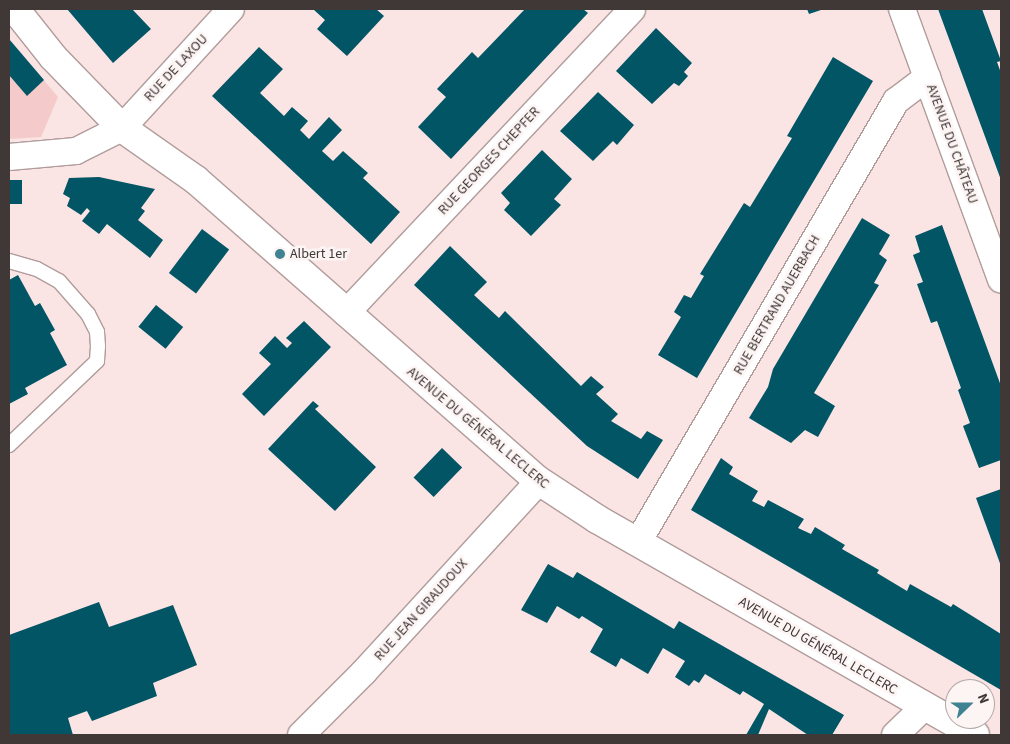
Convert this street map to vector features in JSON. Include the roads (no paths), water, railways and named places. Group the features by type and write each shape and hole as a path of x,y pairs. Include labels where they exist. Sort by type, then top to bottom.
{"street":[{"name":"AVENUE DU GÉNÉRAL LECLERC","path":"15,9 53,57 122,128 196,180 539,481 638,542 975,735"},
{"name":"RUE DE LAXOU","path":"122,128 231,9"},
{"name":"RUE GEORGES CHEPFER","path":"346,313 632,9"},
{"name":"AVENUE DU CHÂTEAU","path":"902,9 1001,280"},
{"name":"RUE BERTRAND AUERBACH","path":"638,542 896,101 927,78"},
{"path":"9,157 76,151 122,128"},
{"name":"RUE JEAN GIRAUDOUX","path":"301,735 358,679 539,481"},
{"path":"896,735 924,706"}],"lane":[{"path":"9,261 37,269 59,281 88,314 97,332 98,346 97,361 9,445"}],"place":[{"name":"Albert 1er","path":"280,254"}]}
